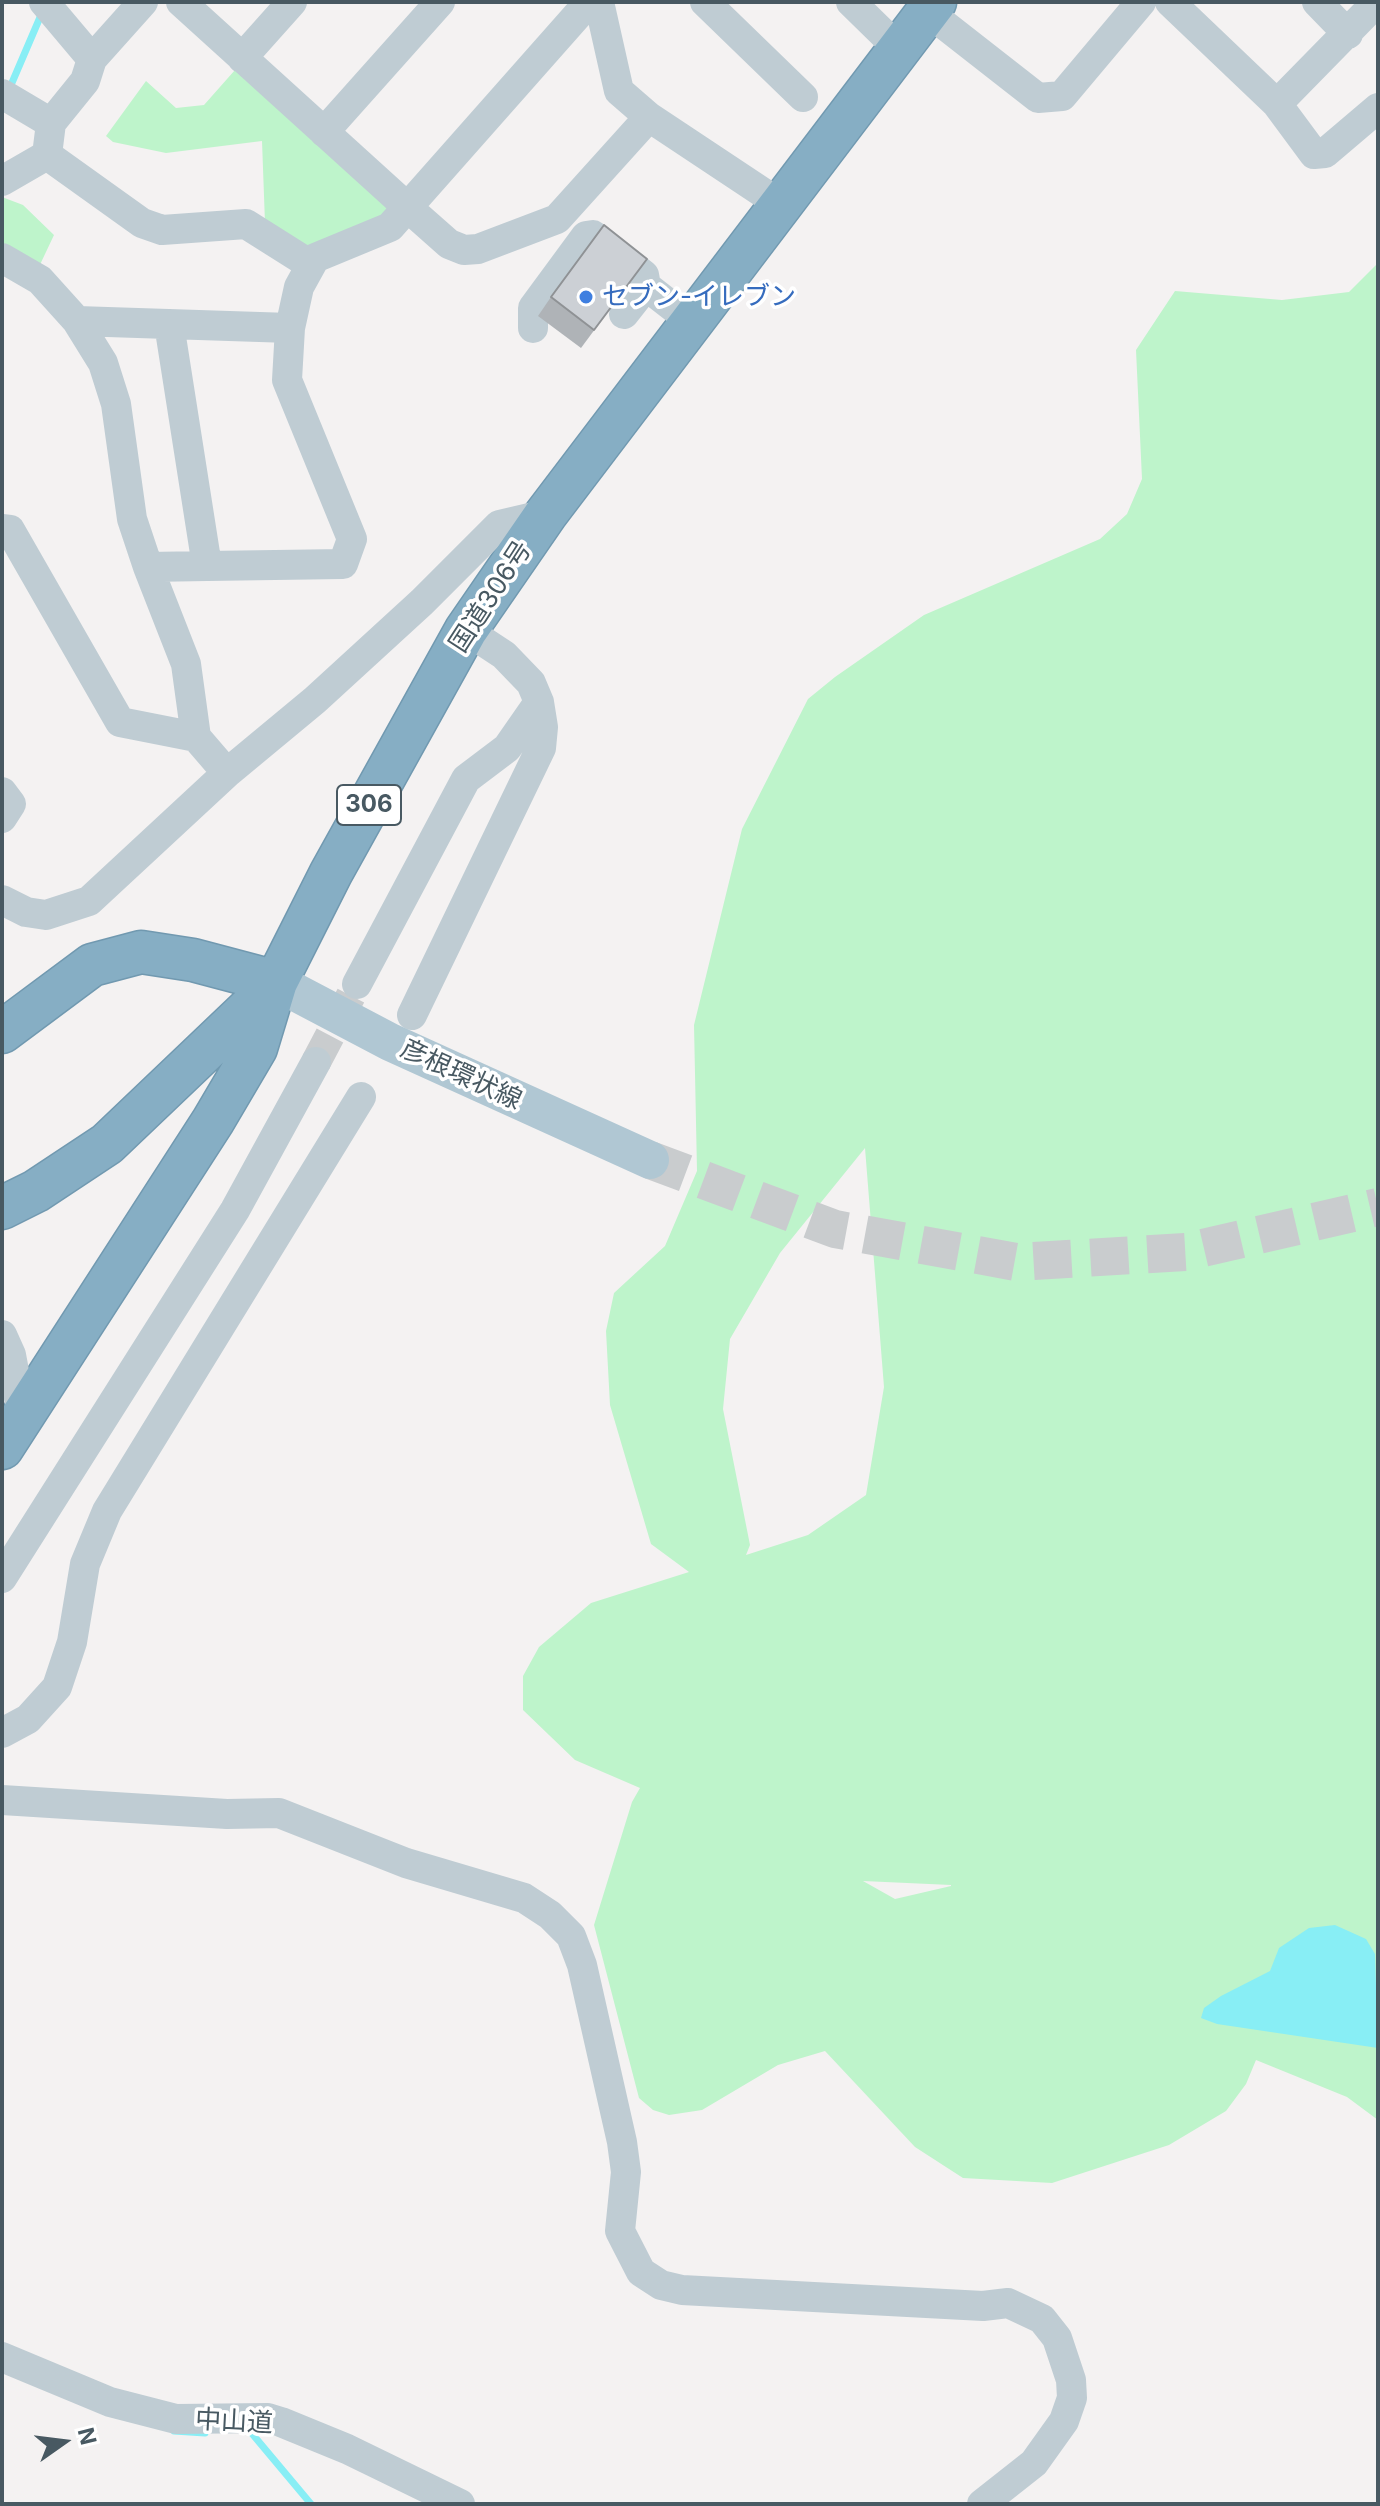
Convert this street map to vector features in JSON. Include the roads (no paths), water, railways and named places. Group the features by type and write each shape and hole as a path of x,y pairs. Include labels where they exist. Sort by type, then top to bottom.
{"highway":[{"name":"国道306号","path":"276,982 331,873 466,630 546,514 931,7"},
{"path":"2,1032 92,965 141,952 193,960 276,982"},
{"path":"2,1208 36,1191 107,1144 276,982"},
{"path":"9,1431 249,1060 276,982"}],"main road":[{"name":"彦根環状線","path":"276,982 402,1048 650,1160"}],"street":[{"path":"44,2 92,59"},
{"path":"47,155 51,123 85,81 92,59 143,2"},
{"path":"181,2 449,244 464,250 478,249 557,219 649,117"},
{"path":"242,58 292,2"},
{"path":"324,132 440,2"},
{"path":"148,567 338,567 352,546 352,539 287,380 290,328 299,287 315,258 390,227 589,2"},
{"path":"599,2 619,91 649,117 780,204"},
{"path":"705,2 803,97"},
{"path":"851,2 899,49"},
{"path":"931,7 1038,98 1062,96 1141,2"},
{"path":"1170,2 1277,104 1314,154 1325,153 1378,108"},
{"path":"1317,2 1348,34"},
{"path":"1277,104 1377,2"},
{"path":"2,94 51,123"},
{"path":"47,155 142,223 162,230 246,224 311,265"},
{"path":"2,181 47,155"},
{"path":"533,328 533,308 586,236 593,235 644,275 646,286 691,321"},
{"path":"2,258 40,280 77,321 103,363 116,404 132,519 186,664 196,737 227,773"},
{"path":"624,314 646,286"},
{"path":"77,321 290,328"},
{"path":"169,324 207,566"},
{"path":"2,900 26,912 46,915 89,901 227,773 326,690 499,525 546,514"},
{"path":"2,529 10,530 120,722 196,737"},
{"path":"412,1015 541,748 543,727 539,702 519,667 466,630"},
{"path":"357,984 466,779 507,748 539,702"},
{"path":"2,792 11,804 2,818"},
{"path":"2,1578 235,1210 316,1062"},
{"path":"2,1733 28,1719 57,1687 72,1642 85,1564 107,1511 361,1097"},
{"path":"2,1335 11,1355 9,1431"},
{"path":"2,1800 227,1814 279,1813 406,1863 524,1898 550,1915 571,1936 582,1965 622,2142 626,2172 620,2231 641,2272 661,2285 682,2290 983,2306 1008,2303 1042,2319 1057,2338 1071,2380 1072,2398 1064,2421 1034,2463 982,2504"},
{"name":"中山道","path":"2,2357 110,2402 176,2419 268,2418 281,2422 347,2449 460,2504"}],"water":[{"path":"1335,1925 1366,1939 1375,1954 1378,2048 1217,2024 1201,2018 1204,2008 1221,1996 1270,1971 1279,1948 1309,1928"}],"waterway":[{"path":"11,85 41,15"},
{"path":"249,2430 311,2504"},
{"path":"174,2431 205,2433"}],"tunnel":[{"path":"316,1062 357,984"},
{"path":"650,1160 835,1229 1016,1262 1186,1252 1378,1207"}],"place":[{"name":"セブン-イレブン","path":"586,297"}]}
